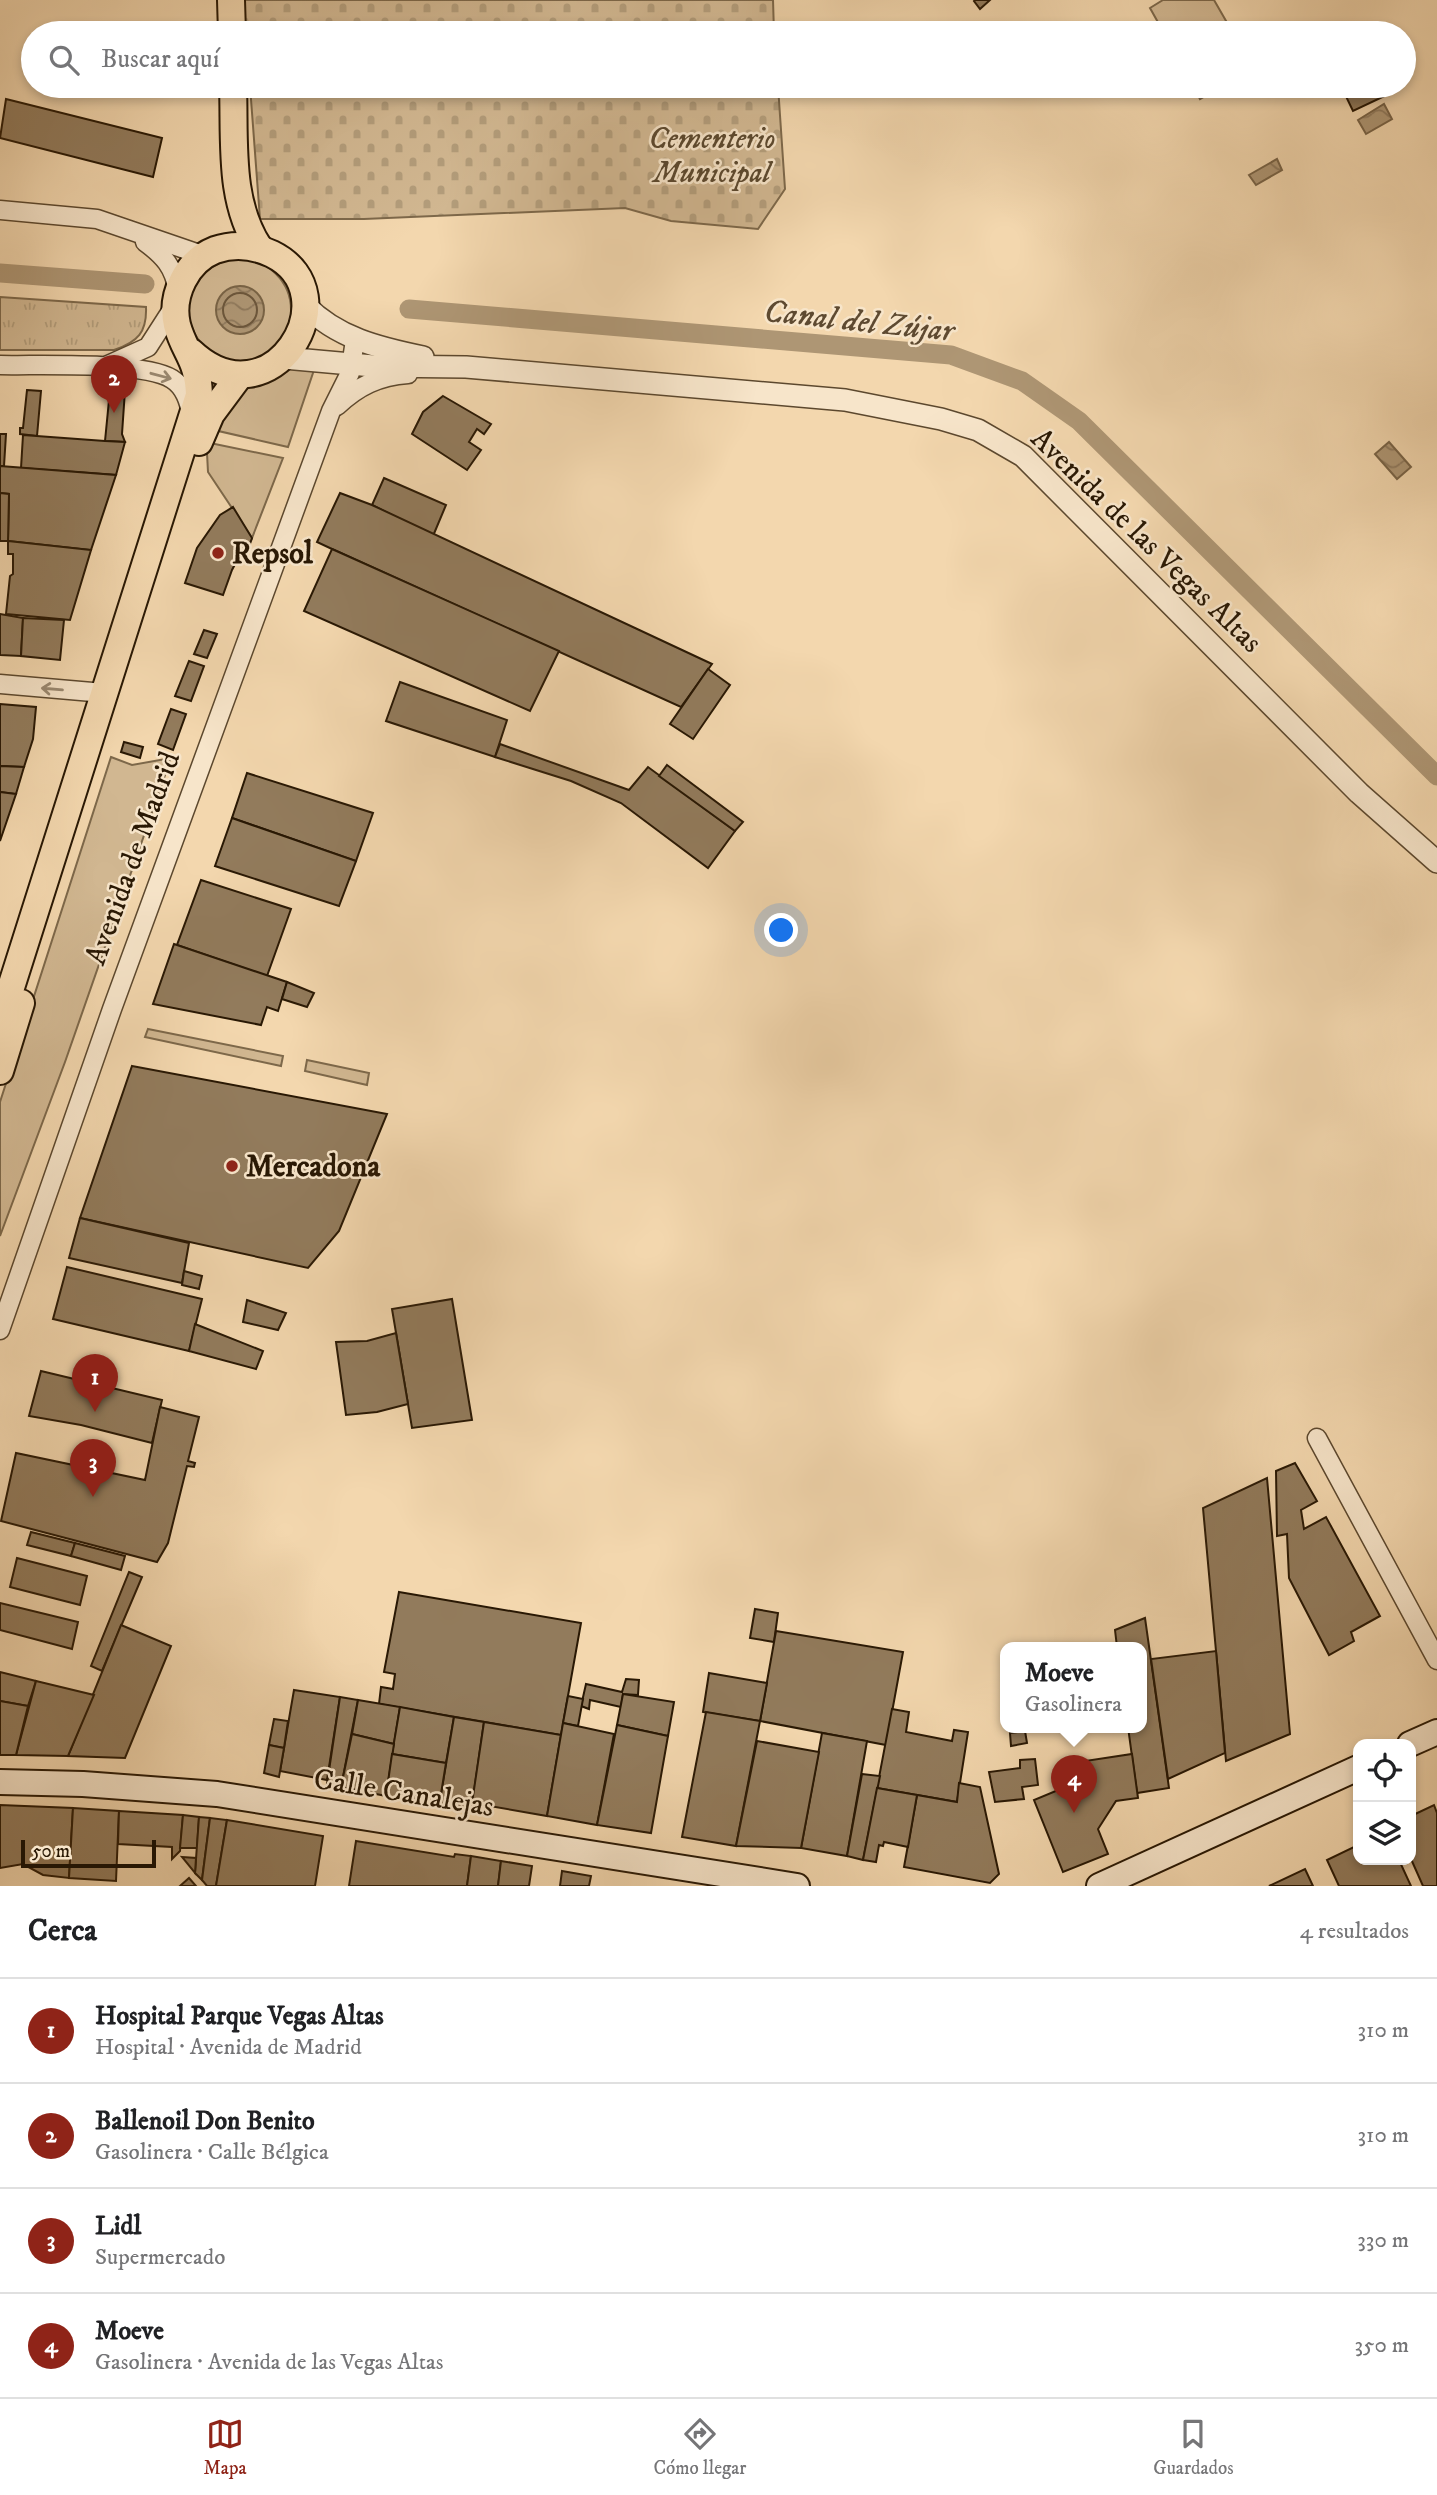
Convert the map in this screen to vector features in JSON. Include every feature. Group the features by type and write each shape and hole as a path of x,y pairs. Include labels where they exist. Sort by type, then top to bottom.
{"main road":[{"path":"231,0 232,21"},
{"path":"209,254 227,222 236,183 233,98"},
{"path":"236,183 252,236 260,249"},
{"path":"228,246 260,249 277,257 291,270 301,287 305,305 300,334 284,358 271,367 240,375 213,369 191,352 181,338 177,298 188,271 209,254 228,246"},
{"path":"2,1013 192,419 198,395 198,374 191,352"},
{"name":"Avenida de Madrid","path":"0,1071 203,430 240,375"},
{"path":"1416,1741 1437,1732"},
{"path":"1102,1885 1353,1770"},
{"name":"Calle Canalejas","path":"0,1782 83,1784 217,1794 797,1886"}],"street":[{"path":"0,210 76,216 118,225 209,254"},
{"path":"104,366 137,355 148,347 177,298 175,272 168,261 118,225"},
{"path":"305,305 317,318 355,340 466,367"},
{"path":"331,411 352,365 355,340"},
{"path":"284,358 352,365 466,367"},
{"path":"330,363 334,380 331,411"},
{"path":"0,365 104,366 163,375 173,379 185,393 192,419"},
{"path":"331,411 352,392 391,375 466,367"},
{"name":"Avenida de las Vegas Altas","path":"466,367 845,400 941,419 978,430 1023,456 1349,784 1437,862"},
{"name":"Avenida de Madrid","path":"0,1330 112,1009 331,411"},
{"path":"0,684 104,693"},
{"path":"1317,1438 1437,1660"}],"green space":[{"name":"Cementerio Municipal","path":"243,0 773,0 774,21 245,21"},
{"path":"1163,0 1214,0 1226,21 1157,21 1150,8"},
{"name":"Cementerio Municipal","path":"251,98 779,98 785,189 758,229 671,221 625,208 364,219 260,219"},
{"path":"240,259 259,263 276,274 287,291 291,310 287,329 276,346 259,357 240,361 221,357 204,346 193,329 189,310 193,291 204,274 221,263"},
{"path":"0,297 146,307 145,323 135,339 114,350 0,350"},
{"path":"291,367 315,367 288,447 214,430 247,383 280,374"},
{"path":"210,443 283,458 252,538 208,472 207,453"},
{"path":"111,757 132,765 171,758 65,1062 0,1236 0,1102"},
{"path":"148,1029 283,1056 281,1066 145,1037"},
{"path":"307,1060 369,1073 367,1085 305,1071"}],"water":[{"path":"1384,104 1392,119 1366,134 1358,120"},
{"path":"1277,159 1282,170 1256,185 1249,175"},
{"path":"240,286 257,293 264,310 257,327 240,334 223,327 216,310 223,293"},
{"path":"1389,442 1411,467 1397,479 1375,454"}],"building":[{"path":"975,0 990,0 980,9 974,1"},
{"path":"1347,98 1380,98 1353,111"},
{"path":"6,99 162,138 153,177 0,138"},
{"path":"27,390 41,391 37,436 20,434"},
{"path":"110,390 125,390 122,434 125,442 105,441"},
{"path":"443,396 491,424 484,434 477,429 469,442 481,450 467,470 412,434 423,412"},
{"path":"0,434 6,434 4,466 0,466"},
{"path":"23,435 125,442 116,475 21,468"},
{"path":"0,466 116,475 91,550 8,541 9,494 0,493"},
{"path":"384,478 446,505 433,536 372,505"},
{"path":"0,493 9,494 8,541 0,541"},
{"path":"340,493 372,505 712,664 681,707 332,549 317,542"},
{"name":"Repsol","path":"233,507 252,538 246,555 242,551 232,570 223,595 185,583 197,548 220,515"},
{"path":"8,541 91,550 70,620 6,614 10,576 13,574 13,554 8,554"},
{"path":"332,549 559,651 530,711 304,611"},
{"path":"0,614 23,618 21,656 0,655"},
{"path":"23,618 64,620 60,660 21,656"},
{"path":"204,630 217,634 207,658 194,654"},
{"path":"189,661 204,666 191,701 175,696"},
{"path":"708,669 730,685 693,739 670,724"},
{"path":"400,682 507,720 495,757 386,721"},
{"path":"0,704 36,707 33,739 24,767 0,766"},
{"path":"171,709 186,714 173,750 158,744"},
{"path":"124,742 143,747 140,758 121,752"},
{"path":"500,744 629,790 648,767 735,831 708,868 621,803 571,781 495,757"},
{"path":"667,765 743,822 735,831 659,776"},
{"path":"0,766 24,767 16,794 0,792"},
{"path":"247,773 373,813 356,861 232,818"},
{"path":"0,792 16,794 0,841"},
{"path":"232,818 356,861 339,906 215,866"},
{"path":"201,880 291,909 267,976 177,945"},
{"path":"174,944 287,982 278,1011 267,1007 261,1025 153,1004"},
{"path":"287,982 314,993 307,1007 282,999"},
{"name":"Mercadona","path":"132,1066 387,1114 339,1231 308,1268 80,1218"},
{"path":"80,1218 189,1243 182,1283 69,1258"},
{"path":"67,1267 202,1299 189,1351 53,1319"},
{"path":"184,1271 202,1276 199,1289 182,1285"},
{"path":"452,1299 472,1420 412,1428 392,1309"},
{"path":"247,1300 286,1313 278,1330 243,1322"},
{"path":"195,1324 263,1351 256,1369 189,1351"},
{"path":"396,1333 408,1404 377,1412 346,1415 336,1342 367,1341"},
{"path":"41,1371 162,1400 152,1443 81,1425 29,1416"},
{"path":"160,1407 199,1417 188,1461 195,1463 194,1467 187,1466 168,1543 157,1562 1,1521 16,1453 145,1480"},
{"path":"1295,1463 1317,1501 1301,1510 1304,1529 1326,1517 1380,1616 1351,1632 1354,1641 1329,1655 1289,1578 1287,1534 1277,1536 1276,1471"},
{"path":"1267,1478 1290,1734 1226,1761 1203,1508"},
{"path":"31,1532 75,1543 71,1556 27,1545"},
{"path":"75,1543 125,1556 121,1570 71,1556"},
{"path":"17,1558 87,1576 80,1605 10,1587"},
{"path":"129,1572 142,1577 102,1671 91,1666"},
{"path":"399,1592 581,1623 561,1735 379,1704 381,1687 393,1689 395,1674 384,1672"},
{"path":"0,1603 78,1622 72,1649 0,1630"},
{"path":"755,1609 778,1613 774,1642 750,1638"},
{"path":"1145,1618 1169,1788 1137,1793 1129,1733 1147,1733 1147,1642 1116,1642 1115,1630"},
{"path":"121,1625 171,1646 125,1758 68,1756"},
{"path":"776,1631 903,1652 886,1745 760,1721"},
{"path":"1216,1651 1225,1753 1168,1779 1151,1659"},
{"path":"0,1672 36,1681 28,1706 0,1701"},
{"path":"709,1673 767,1683 760,1721 703,1712"},
{"path":"626,1679 639,1680 638,1695 623,1694 621,1707 590,1700 589,1709 581,1706 586,1684 622,1692"},
{"path":"36,1681 94,1695 68,1756 16,1755"},
{"path":"294,1690 340,1697 327,1780 280,1771"},
{"path":"623,1694 674,1702 668,1736 617,1725"},
{"path":"568,1696 583,1699 578,1726 563,1723"},
{"path":"340,1697 358,1700 341,1787 327,1784"},
{"path":"358,1700 400,1707 394,1744 352,1734"},
{"path":"0,1701 28,1706 16,1755 0,1755"},
{"path":"400,1707 454,1717 446,1763 392,1754"},
{"path":"892,1709 909,1712 906,1732 952,1741 954,1730 968,1732 957,1802 877,1788"},
{"path":"706,1712 760,1721 736,1846 682,1837"},
{"path":"454,1717 484,1722 471,1812 439,1806"},
{"path":"274,1719 288,1721 284,1748 269,1745"},
{"path":"484,1722 561,1735 547,1816 472,1803"},
{"path":"563,1723 614,1734 597,1825 547,1816"},
{"path":"617,1725 668,1736 651,1833 597,1825"},
{"path":"822,1733 867,1741 847,1856 801,1848"},
{"path":"1010,1733 1025,1733 1027,1743 1011,1746"},
{"path":"352,1734 394,1744 386,1796 341,1787"},
{"path":"757,1741 819,1752 801,1848 736,1846"},
{"path":"269,1745 284,1748 279,1777 264,1773"},
{"path":"392,1754 446,1763 439,1806 386,1796"},
{"path":"1132,1754 1138,1798 1116,1801 1098,1829 1108,1854 1063,1872 1034,1800 1087,1778 1085,1761"},
{"path":"1035,1759 1038,1785 1022,1787 1024,1799 995,1802 989,1772 1020,1768 1020,1760"},
{"path":"862,1774 880,1776 863,1860 847,1856"},
{"path":"959,1783 980,1787 999,1874 990,1883 904,1867 917,1795 957,1802"},
{"path":"877,1788 917,1795 908,1847 884,1842 883,1846 879,1845 876,1862 863,1860"},
{"path":"0,1805 73,1808 69,1878 43,1875 23,1864 0,1868"},
{"path":"1434,1805 1437,1813 1437,1886 1423,1886 1414,1865 1416,1865 1416,1814"},
{"path":"73,1808 119,1811 116,1881 69,1878"},
{"path":"119,1811 183,1815 180,1851 172,1859 172,1847 118,1844"},
{"path":"183,1815 199,1817 197,1848 180,1848"},
{"path":"199,1817 210,1818 202,1880 195,1873"},
{"path":"210,1818 227,1820 216,1886 207,1886 202,1880"},
{"path":"227,1820 323,1836 315,1886 216,1886"},
{"path":"356,1841 454,1857 455,1854 471,1856 467,1886 349,1886"},
{"path":"1353,1847 1353,1865 1401,1865 1411,1886 1339,1886 1327,1860"},
{"path":"471,1856 501,1861 498,1886 467,1886"},
{"path":"182,1857 196,1858 195,1873"},
{"path":"501,1861 532,1866 529,1886 498,1886"},
{"path":"1305,1869 1313,1886 1269,1886"},
{"path":"562,1871 591,1876 589,1886 560,1886"},
{"path":"189,1878 196,1886 180,1886"}],"waterway":[{"name":"Canal del Zújar","path":"0,273 145,284"},
{"name":"Canal del Zújar","path":"409,309 951,355 1022,381 1079,421 1437,776"}],"place":[{"name":"Ballenoil Don Benito","path":"114,413"},
{"name":"Repsol","path":"218,553"},
{"name":"Mercadona","path":"232,1166"},
{"name":"Hospital Parque Vegas Altas","path":"95,1412"},
{"name":"Lidl","path":"93,1497"},
{"name":"Moeve","path":"1074,1813"}]}
